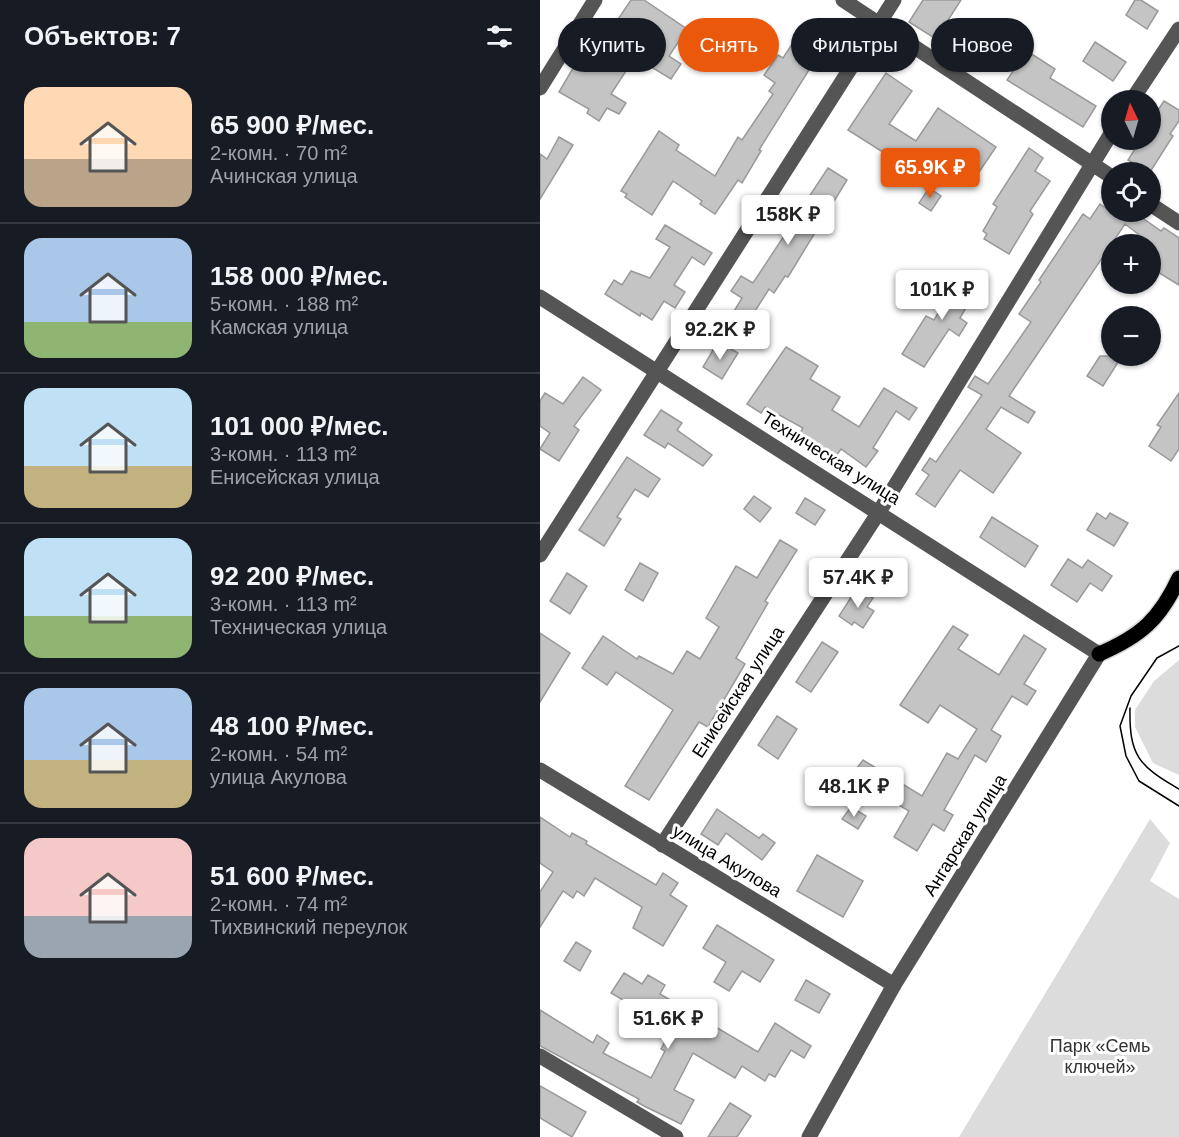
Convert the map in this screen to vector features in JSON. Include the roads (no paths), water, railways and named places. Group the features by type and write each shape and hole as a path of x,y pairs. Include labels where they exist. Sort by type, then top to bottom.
{"main road":[{"path":"1100,654 1128,642 1151,624 1175,600 1179,578"}],"street":[{"path":"540,88 595,0"},
{"path":"843,0 869,18"},
{"path":"882,18 894,0"},
{"path":"1139,90 1179,29"},
{"path":"919,51 1101,170"},
{"path":"540,555 847,72"},
{"name":"Енисейская улица","path":"662,845 879,512 1101,149"},
{"path":"1161,211 1179,223"},
{"name":"Техническая улица","path":"540,297 1100,654"},
{"name":"Ангарская улица","path":"809,1137 894,985 1100,654"},
{"name":"улица Акулова","path":"540,770 894,985"},
{"path":"540,1056 676,1137"}],"tram line":[{"path":"1179,646 1157,658 1131,696 1120,726 1126,756 1139,781 1179,806"},
{"path":"1130,708 1132,738 1139,758 1154,773 1179,789"}],"park label":[{"name":"Парк «Семь ключей»","path":"1100,1056"}]}
